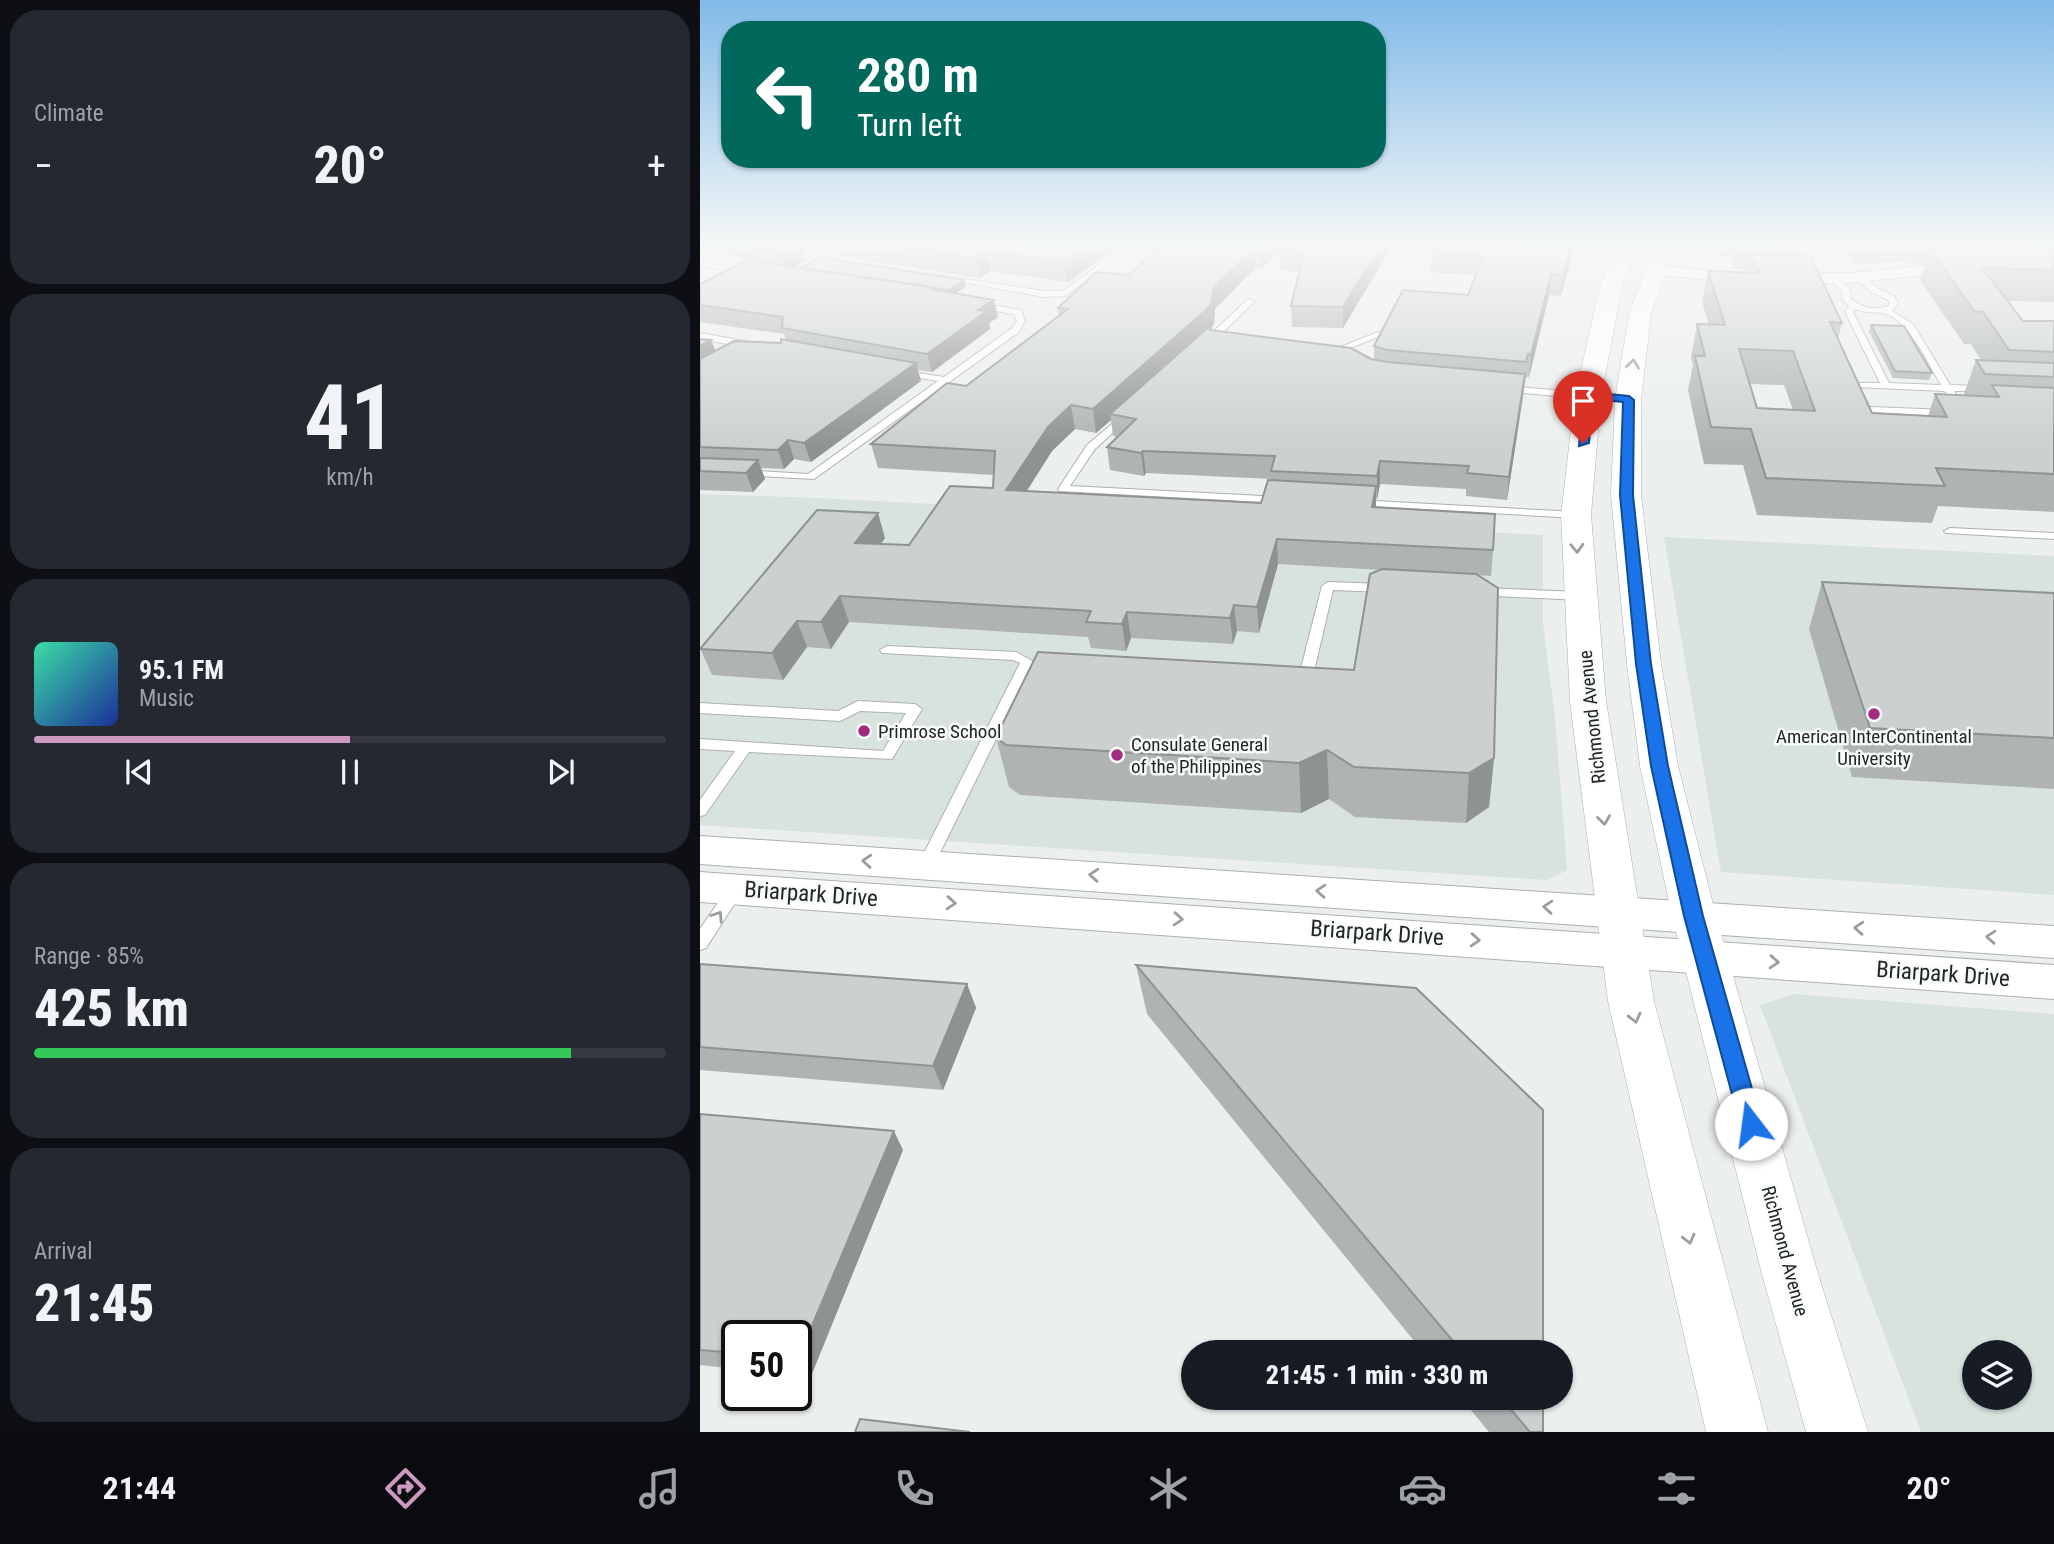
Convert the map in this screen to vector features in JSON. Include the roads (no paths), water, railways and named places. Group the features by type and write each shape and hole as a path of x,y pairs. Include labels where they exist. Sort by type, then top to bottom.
{"main road":[{"name":"Richmond Avenue","path":"1606,313 1588,396 1576,515 1588,701 1631,1001 1737,1432"},
{"name":"Richmond Avenue","path":"1640,313 1629,400 1626,495 1635,592 1659,766 1700,936 1790,1274 1837,1432"},
{"path":"1588,396 1629,400"},
{"path":"1580,596 1635,592"}],"street":[{"name":"Briarpark Drive","path":"700,850 926,865 1619,931"},
{"name":"Briarpark Drive","path":"718,888 1700,936 2054,942"},
{"name":"Briarpark Drive","path":"1700,936 2054,982"}],"lane":[{"path":"735,473 810,477 1016,330 1022,313"},
{"path":"1207,343 1238,313"},
{"path":"1849,313 1886,386"},
{"path":"1871,410 1960,410 1910,326 1889,313"},
{"path":"1216,334 1229,336"},
{"path":"1333,352 1381,334"},
{"path":"700,336 765,347"},
{"path":"731,357 752,345"},
{"path":"1320,350 1333,352 1343,358"},
{"path":"894,371 946,380"},
{"path":"1859,385 2001,390"},
{"path":"1496,388 1588,396"},
{"path":"1139,404 1091,447 1063,489 1294,500"},
{"path":"1348,503 1576,515"},
{"path":"1950,531 2054,536"},
{"path":"1290,686 1304,687 1328,586 1398,589"},
{"path":"1468,591 1580,596"},
{"path":"887,650 1016,656 1027,662 1028,674 926,865"},
{"path":"700,708 840,716 858,706 915,709 887,756 700,744"},
{"path":"700,811 745,747"},
{"path":"700,943 718,888"}],"place":[{"name":"American InterContinental University","path":"1874,714"},
{"name":"Primrose School","path":"864,731"},
{"name":"Consulate General of the Philippines","path":"1117,755"}]}
